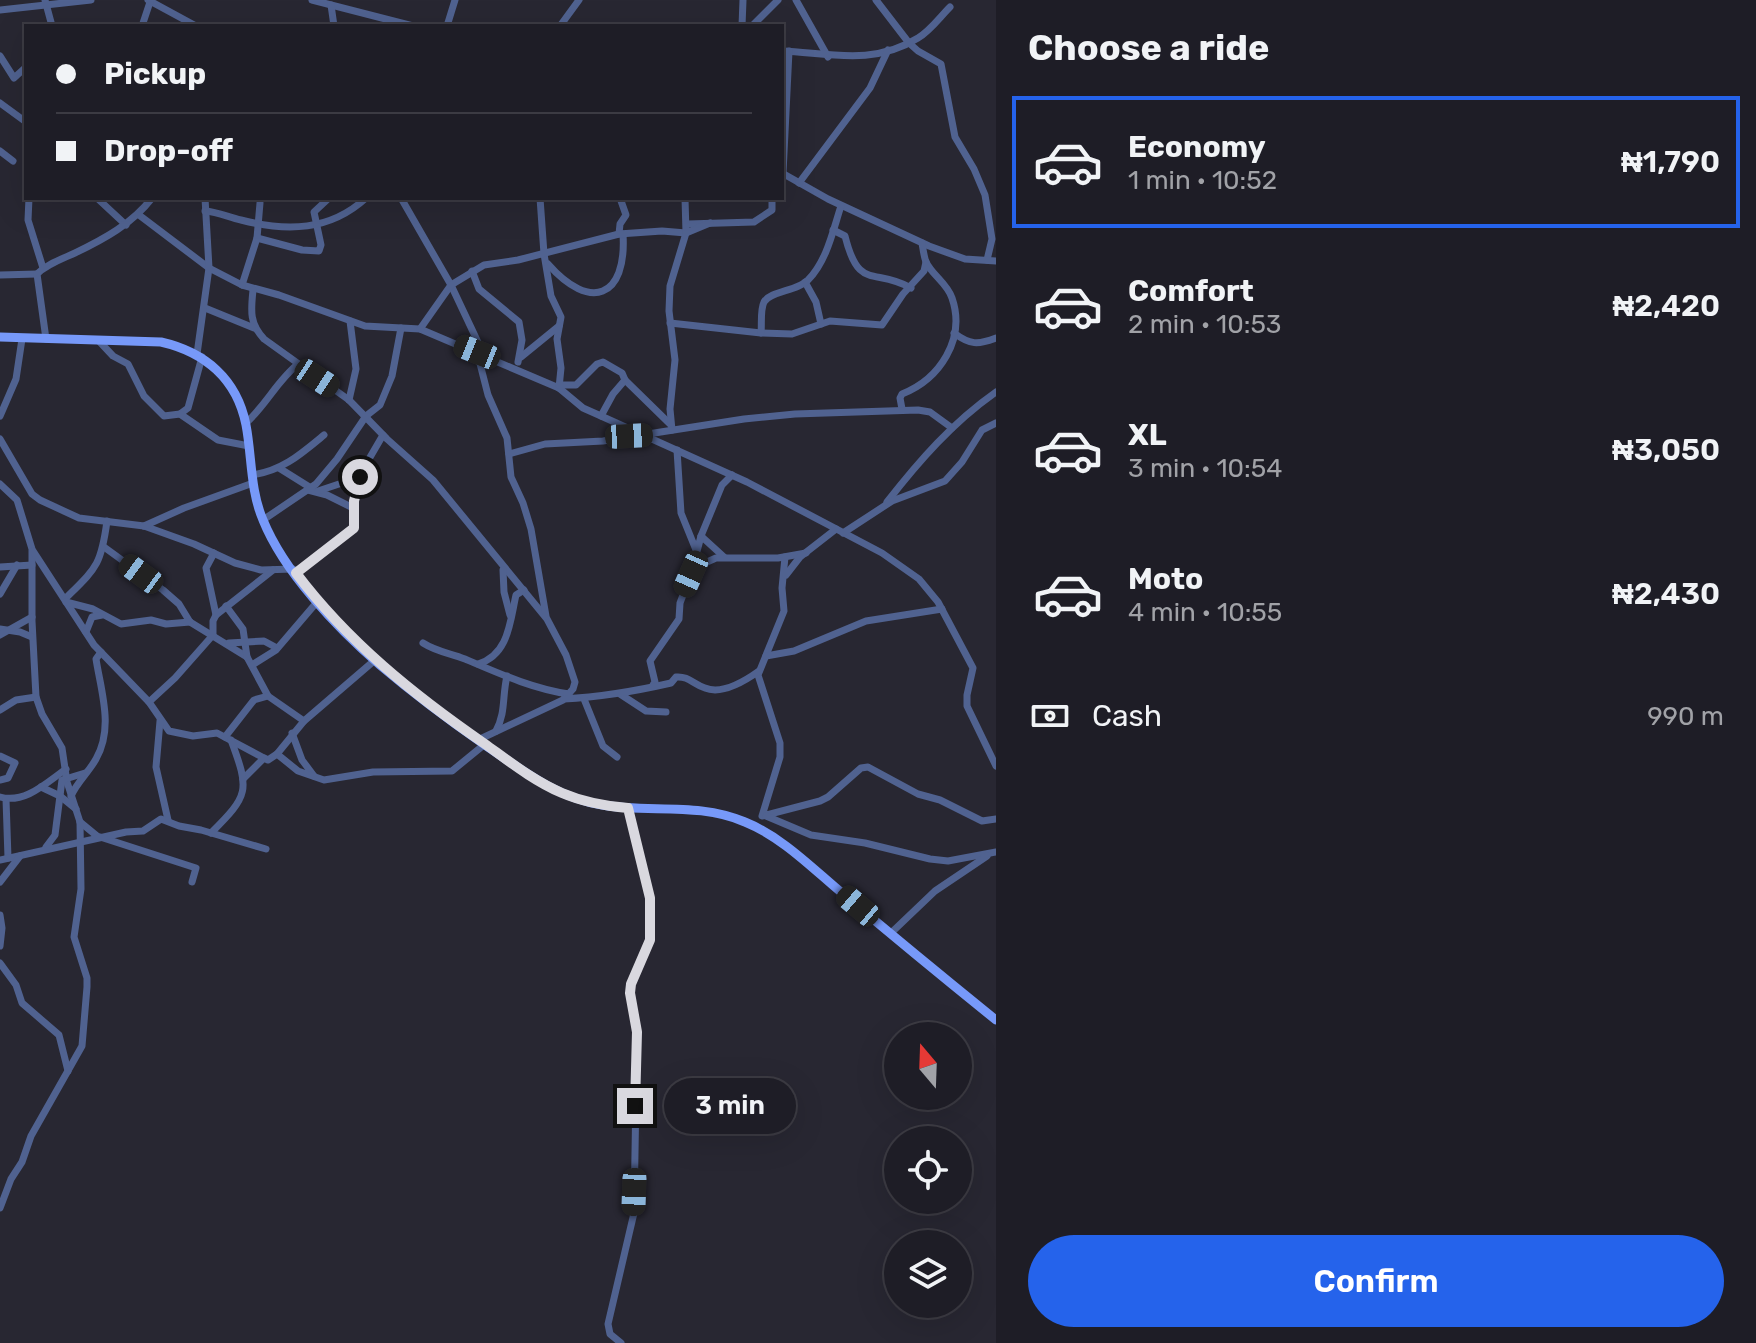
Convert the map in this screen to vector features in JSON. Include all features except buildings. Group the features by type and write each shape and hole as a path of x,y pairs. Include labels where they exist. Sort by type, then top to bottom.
{"main road":[{"path":"0,337 161,342 199,355 232,389 246,423 253,479 263,520 317,602 375,660 481,742 531,777 565,794 601,805 709,811 758,828 809,864 996,1020"}],"street":[{"path":"0,10 91,0"},
{"path":"312,0 398,24"},
{"path":"448,24 455,0"},
{"path":"561,24 579,0"},
{"path":"742,24 743,0"},
{"path":"754,24 778,0"},
{"path":"796,0 828,57"},
{"path":"876,0 909,43 936,59 944,72 955,137 985,195 992,261 965,259 922,243 784,176 785,51 852,58 888,50 909,43 923,36 950,7"},
{"path":"143,24 149,1 192,24"},
{"path":"47,3 52,24"},
{"path":"331,5 334,24"},
{"path":"799,183 870,88 888,50"},
{"path":"0,56 14,78 24,69"},
{"path":"0,103 24,121"},
{"path":"0,151 13,161"},
{"path":"29,200 28,220 40,271 46,339"},
{"path":"99,200 126,225"},
{"path":"0,275 40,271 126,225 150,200"},
{"path":"98,340 113,356 128,364 144,396 160,414 180,414 190,404 209,268 205,200"},
{"path":"257,238 302,250 319,251 314,212 327,200"},
{"path":"205,211 259,223 317,226 344,214 363,200"},
{"path":"405,200 451,285 481,354 488,395 503,424 513,485 523,503 535,547 547,619"},
{"path":"540,200 553,303 561,317 557,339 561,368 559,387"},
{"path":"545,258 568,285 580,292 601,292 609,288 619,273 620,224 626,215 621,200"},
{"path":"671,428 675,360 670,323 670,286 687,228 685,200"},
{"path":"420,329 451,285 484,265 545,258 621,234 710,223 754,222 772,210 772,200"},
{"path":"242,285 257,238 260,203"},
{"path":"761,333 763,304 767,298 799,287 819,265 841,206"},
{"path":"139,215 209,268 242,285 365,326 420,329 517,366 559,387 583,408 677,450 882,553 919,579 942,609 973,668 967,706 996,766"},
{"path":"833,230 845,236 859,271 911,288"},
{"path":"670,323 792,334 842,321 882,325 903,294 924,271 926,262 922,243"},
{"path":"902,409 902,394 936,374 952,347 952,297 926,262"},
{"path":"472,271 479,289 519,322 522,340 517,366"},
{"path":"805,282 816,302 821,324"},
{"path":"253,290 251,313 254,328"},
{"path":"205,308 254,328 264,339 349,400 433,480 547,619 574,673 575,682 566,697 496,731 452,771 373,772 324,780 298,771 277,754"},
{"path":"349,400 356,369 350,321"},
{"path":"517,366 525,352 559,326"},
{"path":"263,520 312,489 366,416 380,405 391,380 401,328"},
{"path":"954,333 976,344 996,338"},
{"path":"0,416 16,379 22,339"},
{"path":"559,387 576,385 603,362 622,373 625,380 671,428"},
{"path":"246,423 272,395 286,373 298,364"},
{"path":"601,416 625,380"},
{"path":"884,507 916,465 952,428 996,392"},
{"path":"509,454 545,444 603,441 671,428 783,415 902,409 930,412 952,428"},
{"path":"180,414 218,440 249,446"},
{"path":"784,576 806,553 839,531 912,492 945,481 962,462 982,430 996,423"},
{"path":"144,526 279,468 324,435"},
{"path":"0,439 32,494 79,518 144,526 235,563 294,571 354,528 360,477 383,435"},
{"path":"677,450 681,513 696,550"},
{"path":"279,468 312,489 355,509"},
{"path":"653,685 650,661 679,619 680,603 696,550 727,475"},
{"path":"312,489 360,477"},
{"path":"0,484 17,500 32,549 86,633 149,702 169,731 193,736 217,733 264,758 273,758 304,721 375,660"},
{"path":"65,600 96,567 104,547 107,521"},
{"path":"701,536 724,557"},
{"path":"104,547 163,590 179,604 190,622 253,661"},
{"path":"0,1208 31,1136 82,1046 87,987 74,937 81,889 80,822 57,737 42,714 36,697 32,549"},
{"path":"149,702 213,635 216,615 206,571 214,553"},
{"path":"691,574 708,561 724,557 785,557 806,553"},
{"path":"758,828 780,757 780,743 758,675 784,611 782,588 785,557"},
{"path":"0,594 17,565"},
{"path":"0,567 32,565"},
{"path":"475,664 485,662 501,649 510,626 503,568"},
{"path":"216,615 273,570"},
{"path":"510,615 516,595 524,590"},
{"path":"65,600 123,624 151,620 166,624 190,622"},
{"path":"253,661 277,648 317,602"},
{"path":"226,606 238,618 245,643 268,696 304,721"},
{"path":"766,656 794,651 866,621 942,609"},
{"path":"86,633 92,617 109,616"},
{"path":"2,632 32,617"},
{"path":"2,632 20,632 32,637"},
{"path":"225,643 240,645 264,641 277,648"},
{"path":"423,643 442,654 542,689 584,699 671,683 676,677 689,678 702,687 714,690 737,684 760,670"},
{"path":"71,796 99,755 105,728 105,709 96,659 101,652"},
{"path":"496,731 504,714 507,676"},
{"path":"620,694 646,711 666,712"},
{"path":"228,739 254,700 268,696"},
{"path":"0,710 16,700 36,697"},
{"path":"584,699 603,746 617,757"},
{"path":"160,719 156,767 168,820"},
{"path":"292,733 302,760 314,776"},
{"path":"211,833 239,803 244,792 241,765 228,739"},
{"path":"0,756 15,763 8,778 0,780"},
{"path":"243,779 264,758"},
{"path":"764,816 820,801 861,768 868,767 918,794 940,800 982,821 996,819"},
{"path":"87,772 66,774 17,799 3,798 4,859 143,831 161,819 266,849"},
{"path":"44,849 55,835 62,780 66,774"},
{"path":"41,787 60,796 76,809"},
{"path":"621,1343 610,1334 608,1324 634,1213 637,1032 630,993 646,952 651,929 650,898 628,808"},
{"path":"764,816 811,835 865,843 930,859 948,861 994,853"},
{"path":"80,822 101,838 196,868 192,882"},
{"path":"891,933 935,891 994,853"},
{"path":"0,882 20,856"},
{"path":"0,915 0,946"},
{"path":"0,963 16,985 22,1003 59,1035 68,1072"}],"route":[{"path":"360,477 354,501 354,528 296,573 317,602 381,666 531,777 589,802 628,808 651,912 650,940 630,993 637,1032 635,1106"}]}
